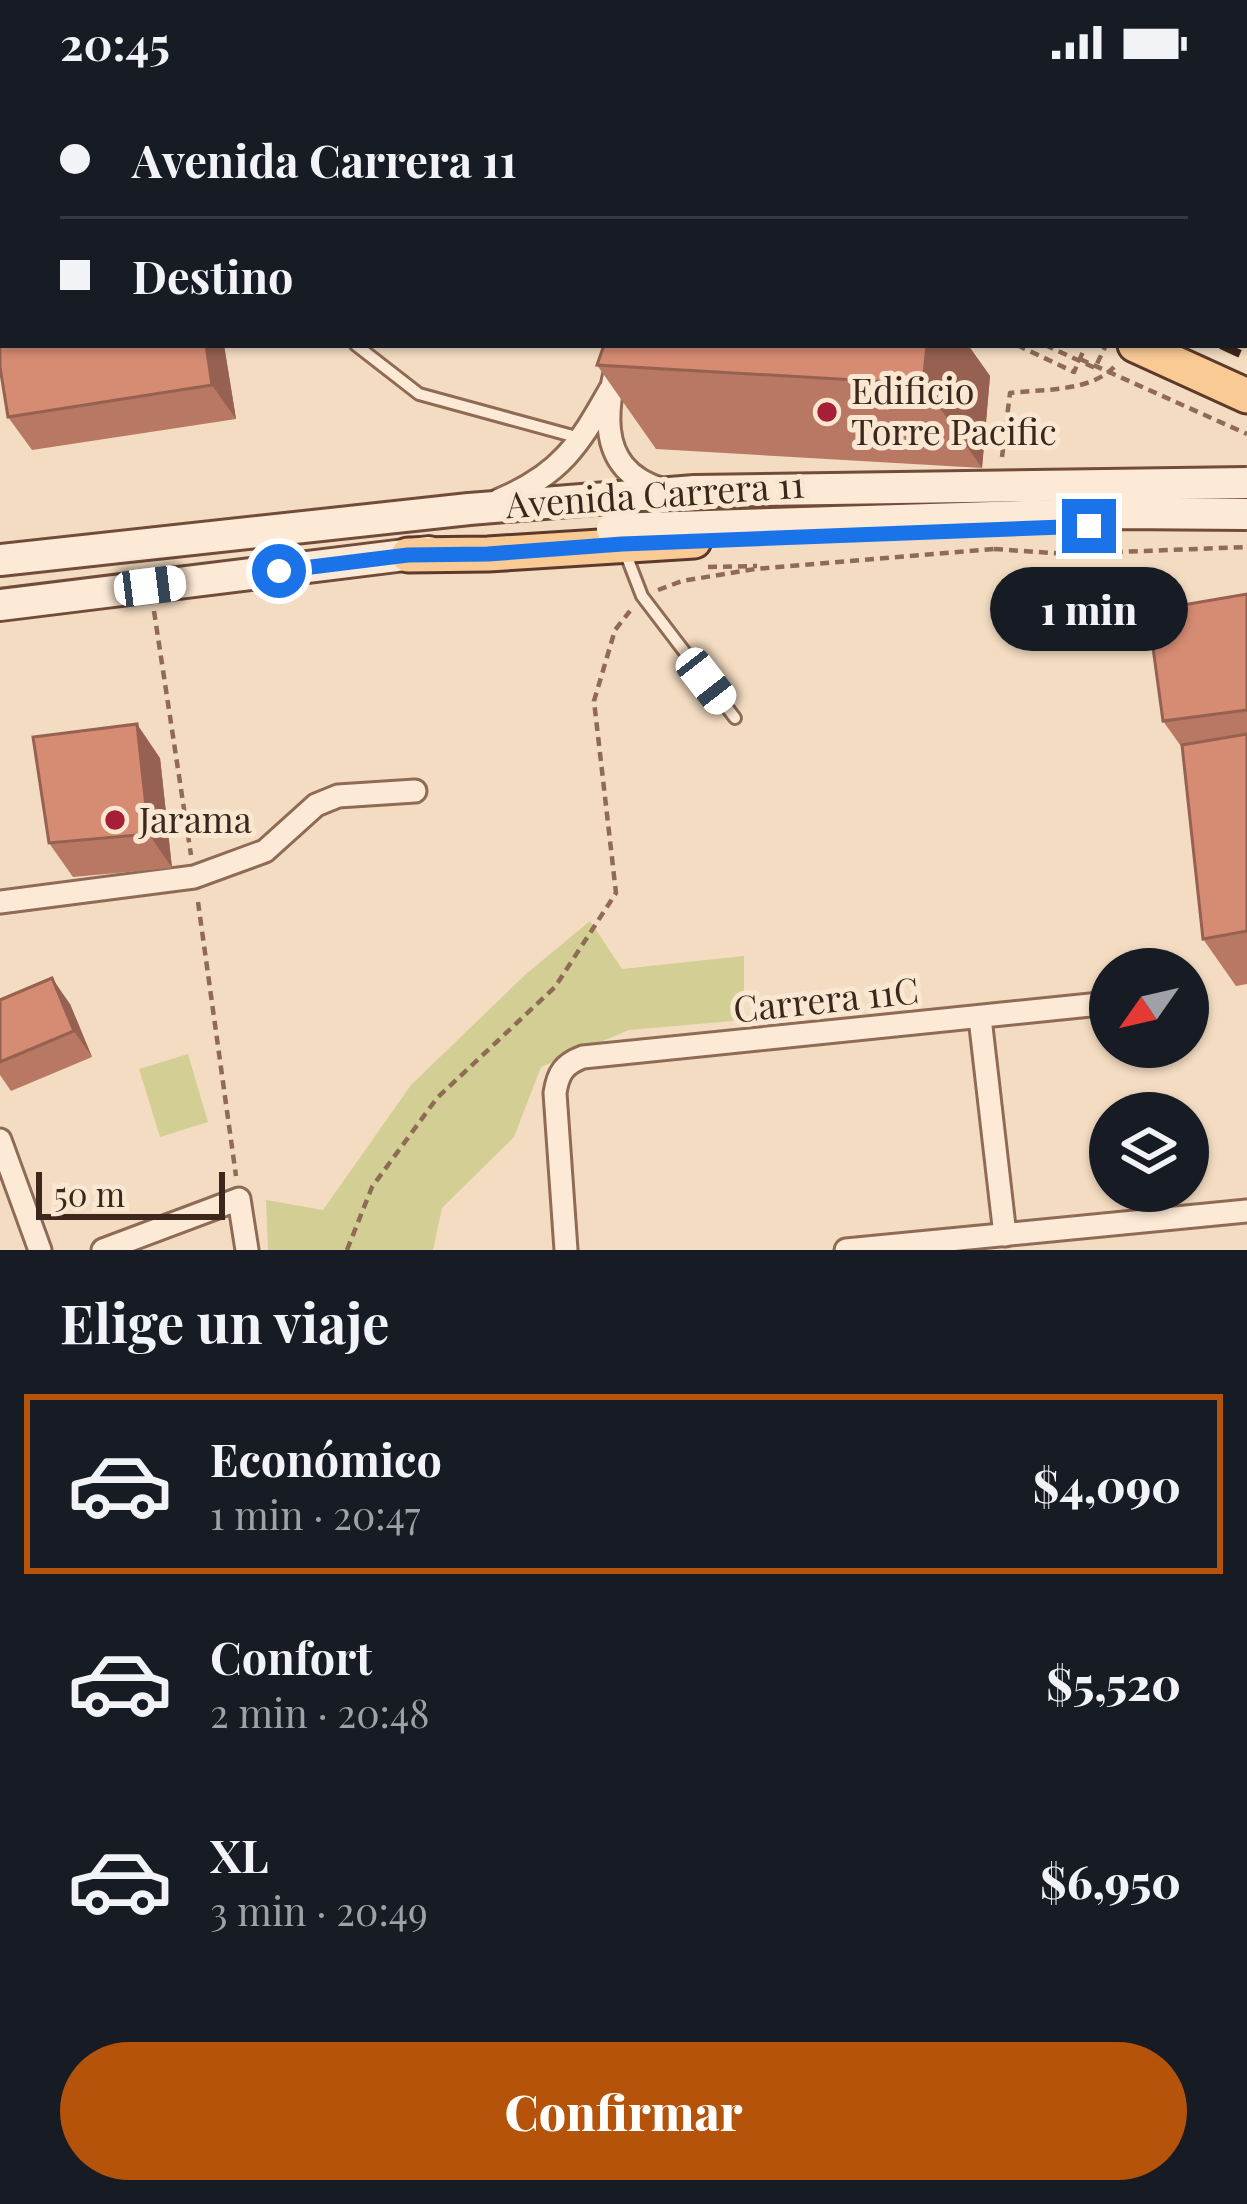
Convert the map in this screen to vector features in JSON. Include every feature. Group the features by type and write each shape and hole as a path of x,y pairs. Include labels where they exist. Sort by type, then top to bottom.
{"main road":[{"path":"1120,361 1247,396"},
{"name":"Avenida Carrera 11","path":"0,560 469,509 686,492 1247,483"},
{"name":"Avenida Carrera 11","path":"617,536 1118,513 1247,518"},
{"path":"0,604 408,555 488,554 617,536 995,539 1247,518"}],"street":[{"path":"621,348 610,390 611,447 638,479 656,488 686,492"},
{"path":"469,509 532,484 565,459 583,438 610,390"},
{"path":"0,902 194,877 265,851 316,806 338,796 415,791"},
{"name":"Carrera 11C","path":"566,1250 557,1079 566,1066 584,1057 1089,1005"},
{"path":"980,1018 1005,1235"},
{"path":"0,1140 40,1250"},
{"path":"103,1250 239,1199 247,1250"},
{"path":"846,1250 1247,1211"}],"lane":[{"path":"360,348 419,394 583,438"},
{"path":"617,536 642,596 735,718"}],"path":[{"path":"1022,348 1074,372 1085,348"},
{"path":"1052,348 1095,368 1105,348"},
{"path":"1080,359 1120,361 1247,434"},
{"path":"1001,464 1010,393 1089,383 1120,361"},
{"path":"347,1250 372,1187 436,1098 555,987 616,893 594,701 615,630 642,596 682,581 755,569 995,539 1067,554 1247,547"}],"shaded area":[{"path":"590,921 622,969 744,956 744,1020 629,1030 541,1067 514,1137 442,1208 433,1250 268,1250 266,1200 323,1210 411,1085 526,974"},
{"path":"188,1054 208,1122 160,1137 139,1069"}],"building":[{"path":"0,348 206,348 212,385 8,417"},
{"path":"603,348 927,348 923,384 597,365"},
{"path":"1247,594 1247,710 1163,721 1148,611"},
{"path":"137,724 149,834 49,843 33,737"},
{"path":"1247,734 1247,931 1203,939 1182,745"},
{"path":"52,978 74,1031 0,1062 0,1000"}],"railway":[{"path":"1228,348 1247,357"}],"place":[{"name":"Edificio Torre Pacific","path":"827,412"},
{"name":"Jarama","path":"115,820"}],"route":[{"path":"279,571 408,555 1089,526"}]}
